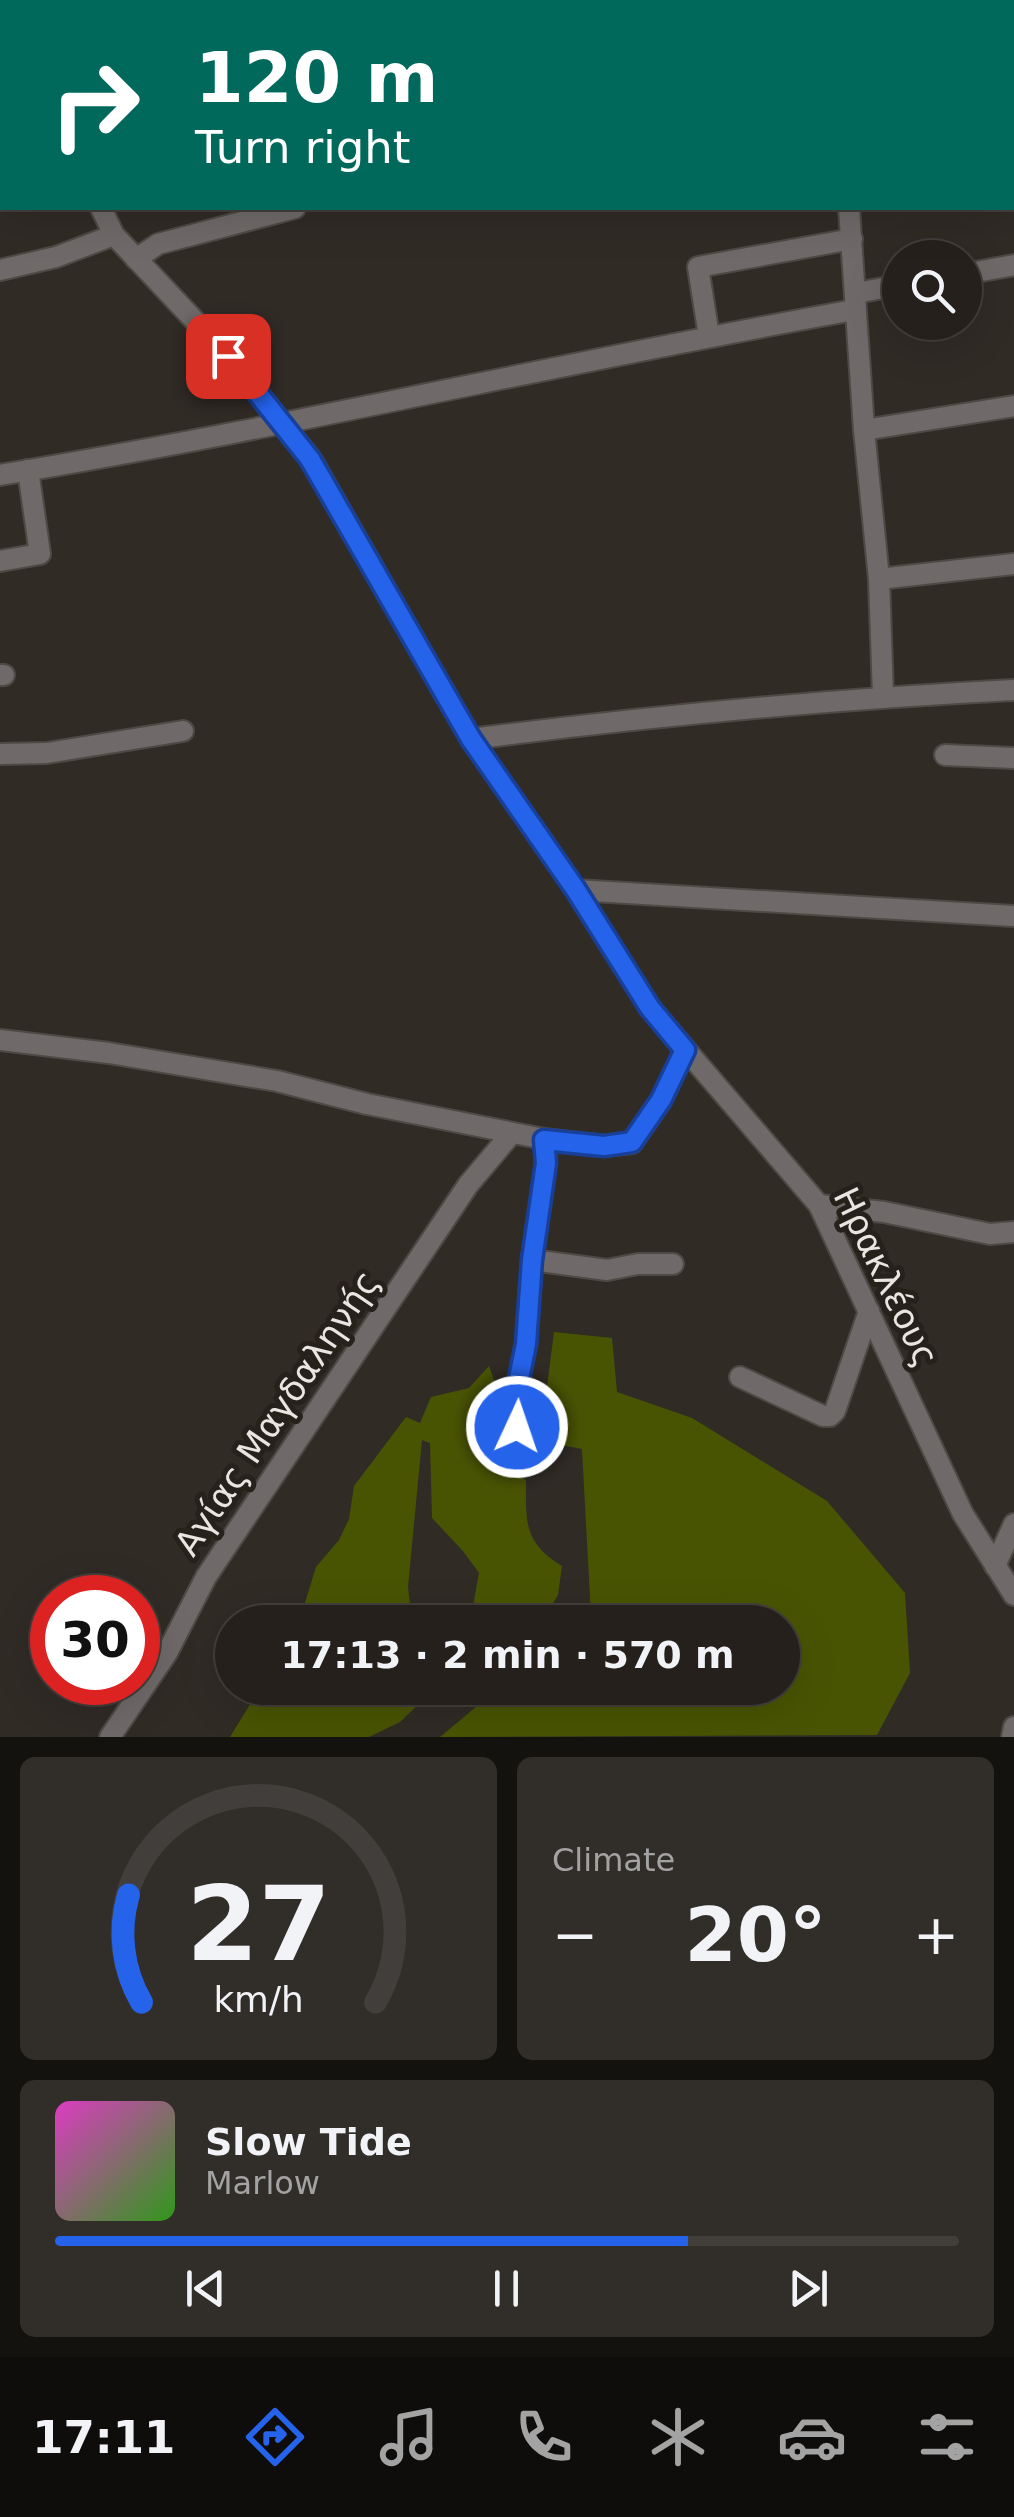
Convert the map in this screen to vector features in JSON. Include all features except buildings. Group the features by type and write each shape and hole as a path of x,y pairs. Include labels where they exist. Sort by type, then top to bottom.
{"street":[{"name":"Ηρακλέους","path":"101,210 114,235 284,422 340,507 471,739 576,890 650,1008 819,1205 963,1514 1014,1596"},
{"path":"136,259 158,244 287,210"},
{"path":"849,210 879,579 883,696"},
{"path":"0,270 56,257 114,235"},
{"path":"710,336 698,267 852,239"},
{"path":"982,271 1014,265"},
{"path":"0,475 710,336 882,291"},
{"path":"864,430 1014,406"},
{"path":"0,562 40,554 28,470"},
{"path":"879,579 1014,564"},
{"path":"471,739 595,723 883,696 1014,690"},
{"path":"0,754 48,753 183,731"},
{"path":"945,755 1014,758"},
{"path":"576,890 1014,916"},
{"path":"0,1040 109,1053 277,1081 512,1134 604,1146 632,1142 661,1100 685,1050"},
{"name":"Αγίας Μαγδαληνής","path":"110,1737 166,1654 206,1577 468,1185 512,1134"},
{"path":"537,1460 517,1427 515,1398 526,1344 532,1260 546,1163 544,1140"},
{"path":"819,1205 884,1212 990,1234 1014,1232"},
{"path":"532,1260 608,1270 638,1264 673,1264"},
{"path":"740,1377 830,1416 870,1310"},
{"path":"996,1566 1014,1524"},
{"path":"1012,1737 1014,1727"}],"green space":[{"path":"554,1332 612,1338 617,1392 692,1418 827,1501 905,1593 910,1673 877,1735 440,1737 478,1705 800,1705 800,1605 590,1605 582,1449 540,1441"},
{"path":"489,1366 501,1400 517,1474 526,1480 529,1530 540,1548 562,1566 558,1595 552,1605 473,1605 479,1573 432,1518 430,1443 422,1440 408,1587 410,1605 304,1605 316,1567 339,1540 349,1519 354,1486 406,1417 420,1423 431,1397 469,1388"},
{"path":"250,1705 418,1705 400,1722 369,1737 230,1737"}],"route":[{"path":"228,356 310,459 471,739 576,890 650,1008 685,1050 661,1100 632,1142 604,1146 544,1140 546,1163 532,1260 526,1344 515,1398 517,1427"}]}
